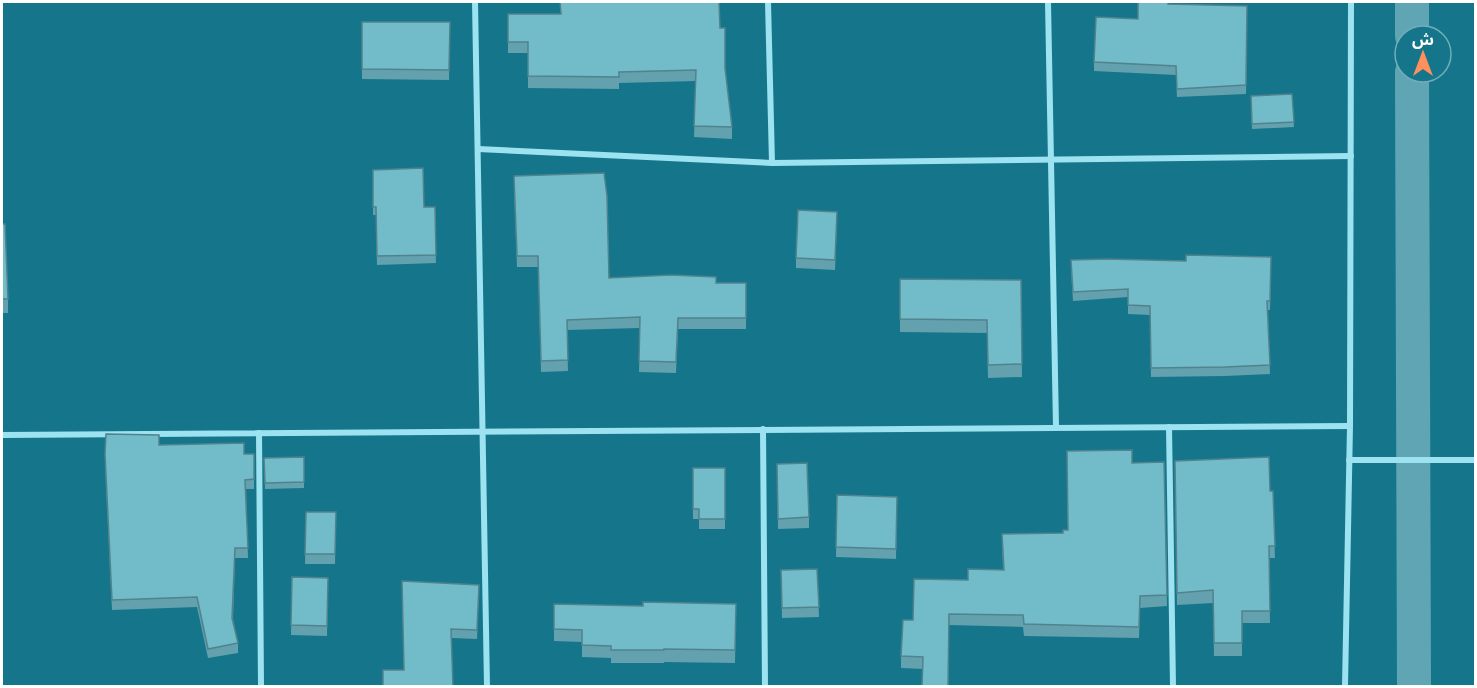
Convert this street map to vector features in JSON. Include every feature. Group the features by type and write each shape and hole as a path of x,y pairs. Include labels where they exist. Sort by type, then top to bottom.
{"street":[{"path":"475,2 487,687"},
{"path":"768,2 772,163"},
{"path":"1048,2 1056,427"},
{"path":"1345,687 1351,460 1351,2"},
{"path":"478,149 772,163 1351,156"},
{"path":"2,435 1350,426"},
{"path":"1169,427 1173,687"},
{"path":"763,429 765,687"},
{"path":"260,433 261,687"},
{"path":"1351,460 1476,460"}],"building":[{"path":"560,2 719,2 720,28 725,28 725,68 732,127 694,126 696,70 619,72 619,77 528,76 528,42 508,42 508,14 561,14"},
{"path":"1138,2 1247,6 1246,85 1177,89 1176,66 1094,62 1096,17 1138,19"},
{"path":"362,22 450,22 449,70 362,69"},
{"path":"1292,94 1294,122 1252,124 1251,96"},
{"path":"423,168 424,207 435,207 436,255 377,256 373,170"},
{"path":"604,173 607,196 609,278 671,275 716,277 716,283 746,283 746,318 678,318 676,362 639,361 640,317 567,320 568,360 541,361 538,256 517,256 514,176"},
{"path":"798,210 837,212 835,260 796,258"},
{"path":"2,224 5,224 8,299 2,299"},
{"path":"1186,255 1271,257 1270,301 1267,301 1270,365 1151,368 1150,306 1128,305 1128,289 1073,292 1071,260 1186,261"},
{"path":"900,279 1021,280 1022,364 988,365 987,320 900,319"},
{"path":"106,434 159,435 159,445 244,443 244,454 254,454 254,479 245,480 248,548 235,548 232,618 238,643 208,649 197,597 112,600"},
{"path":"1132,450 1132,463 1164,462 1167,595 1140,596 1139,627 1024,624 1023,615 949,614 948,687 922,687 923,657 901,656 903,620 913,620 914,579 968,580 968,569 1004,570 1002,534 1063,533 1063,530 1068,530 1067,451"},
{"path":"304,457 304,482 265,483 264,458"},
{"path":"1269,457 1275,546 1269,546 1270,611 1242,611 1242,643 1214,643 1213,590 1177,593 1175,461"},
{"path":"807,463 809,517 778,519 777,464"},
{"path":"693,468 725,468 725,519 699,519 699,509 693,509"},
{"path":"837,495 897,497 896,549 836,547"},
{"path":"306,512 336,512 335,554 305,554"},
{"path":"817,569 819,607 782,608 781,570"},
{"path":"292,577 328,578 327,626 291,625"},
{"path":"402,581 479,585 477,630 451,629 453,687 383,687 383,670 404,670"},
{"path":"643,602 736,604 735,650 611,650 611,646 582,645 582,630 554,629 554,604 643,606"}],"waterway":[{"path":"1412,2 1412,24"},
{"path":"1412,84 1414,686"}]}
